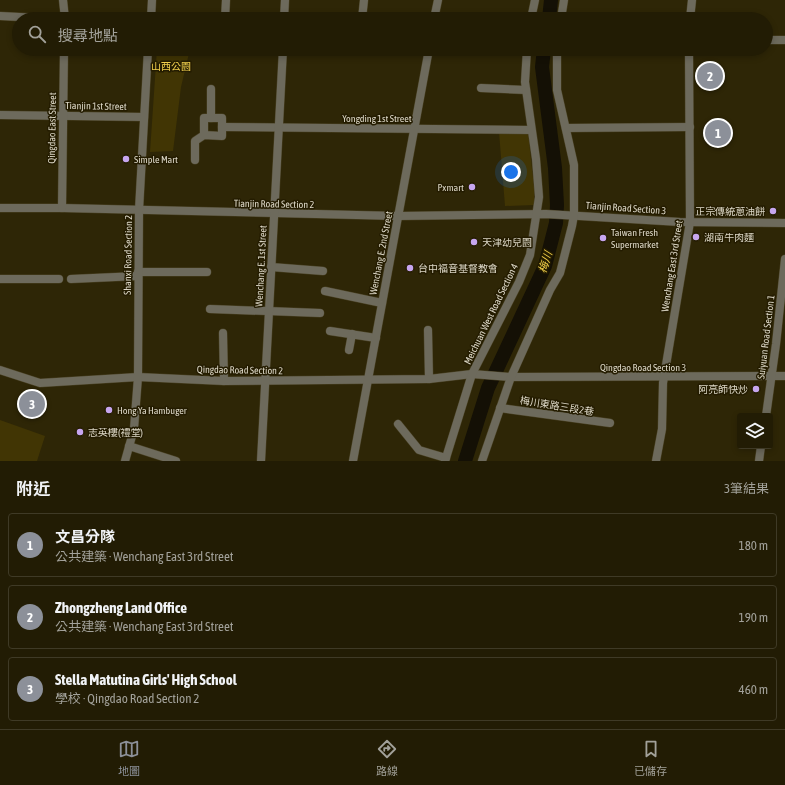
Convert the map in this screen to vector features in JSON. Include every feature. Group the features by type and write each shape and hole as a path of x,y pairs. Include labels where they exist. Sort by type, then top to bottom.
{"street":[{"path":"63,0 64,12"},
{"path":"151,12 152,0"},
{"path":"225,12 226,0"},
{"path":"284,12 285,0"},
{"path":"363,12 364,0"},
{"path":"435,12 438,0"},
{"path":"533,12 535,0"},
{"path":"562,12 564,0"},
{"path":"691,12 692,0"},
{"path":"0,16 12,17"},
{"path":"773,40 785,40"},
{"name":"Qingdao East Street","path":"62,208 64,56"},
{"name":"Shanxi Road Section 2","path":"125,461 134,429 138,377 139,210 148,56"},
{"name":"Wenchang E. 1st Street","path":"261,461 282,56"},
{"name":"Wenchang E. 2nd Street","path":"353,461 428,56"},
{"name":"Meichuan West Road Section 4","path":"446,459 472,374 519,282 527,262 537,214 539,197 537,167 526,90 527,56"},
{"path":"482,461 511,377 550,290 560,273 566,256 574,215 574,165 557,90 557,56"},
{"name":"Wenchang East 3rd Street","path":"656,461 662,429 663,383 690,222 689,56"},
{"path":"481,88 526,90"},
{"path":"211,89 211,118"},
{"name":"Tianjin 1st Street","path":"0,115 144,117"},
{"path":"195,160 196,141 204,135 222,136 222,118 204,118 204,135"},
{"name":"Yongding 1st Street","path":"222,127 531,130"},
{"path":"566,128 690,127"},
{"name":"Tianjin Road Section 2","path":"0,208 62,208 398,216 548,214"},
{"name":"Tianjin Road Section 3","path":"548,214 690,222 785,223"},
{"name":"Suiyuan Road Section 1","path":"766,413 785,259"},
{"path":"271,267 323,271"},
{"path":"71,279 138,274 207,272"},
{"path":"0,279 58,279"},
{"path":"325,291 382,303"},
{"path":"210,309 268,310 320,314"},
{"path":"428,330 429,379"},
{"path":"330,331 376,338"},
{"path":"223,333 224,381"},
{"path":"349,350 352,334"},
{"name":"Qingdao Road Section 2","path":"0,370 40,383 138,377 224,381 429,379 472,374 502,376"},
{"name":"Qingdao Road Section 3","path":"502,376 785,376"},
{"name":"梅川東路三段2巷","path":"500,408 610,424"},
{"path":"398,424 419,450 446,459"},
{"path":"129,446 176,461"},
{"path":"759,461 761,449"}],"green space":[{"name":"山西公園","path":"157,56 188,56 181,87 173,151 150,152"},
{"path":"499,132 528,132 534,187 534,205 505,206"},
{"path":"0,420 45,436 37,461 0,461"}],"waterway":[{"name":"梅川","path":"550,12 551,0"},
{"name":"梅川","path":"465,461 488,388 545,266 556,223 557,205 555,168 542,67 543,56"}],"place":[{"name":"Zhongzheng Land Office","path":"710,76"},
{"name":"文昌分隊","path":"718,133"},
{"name":"Simple Mart","path":"126,159"},
{"name":"Pxmart","path":"472,187"},
{"name":"正宗傳統蔥油餅","path":"773,211"},
{"name":"湖南牛肉麵","path":"696,237"},
{"name":"Taiwan Fresh Supermarket","path":"603,238"},
{"name":"天津幼兒園","path":"474,242"},
{"name":"台中福音基督教會","path":"410,268"},
{"name":"阿亮師快炒","path":"756,389"},
{"name":"Stella Matutina Girls' High School","path":"32,404"},
{"name":"Hong Ya Hambuger","path":"109,410"},
{"name":"志英樓(禮堂)","path":"80,432"}]}
